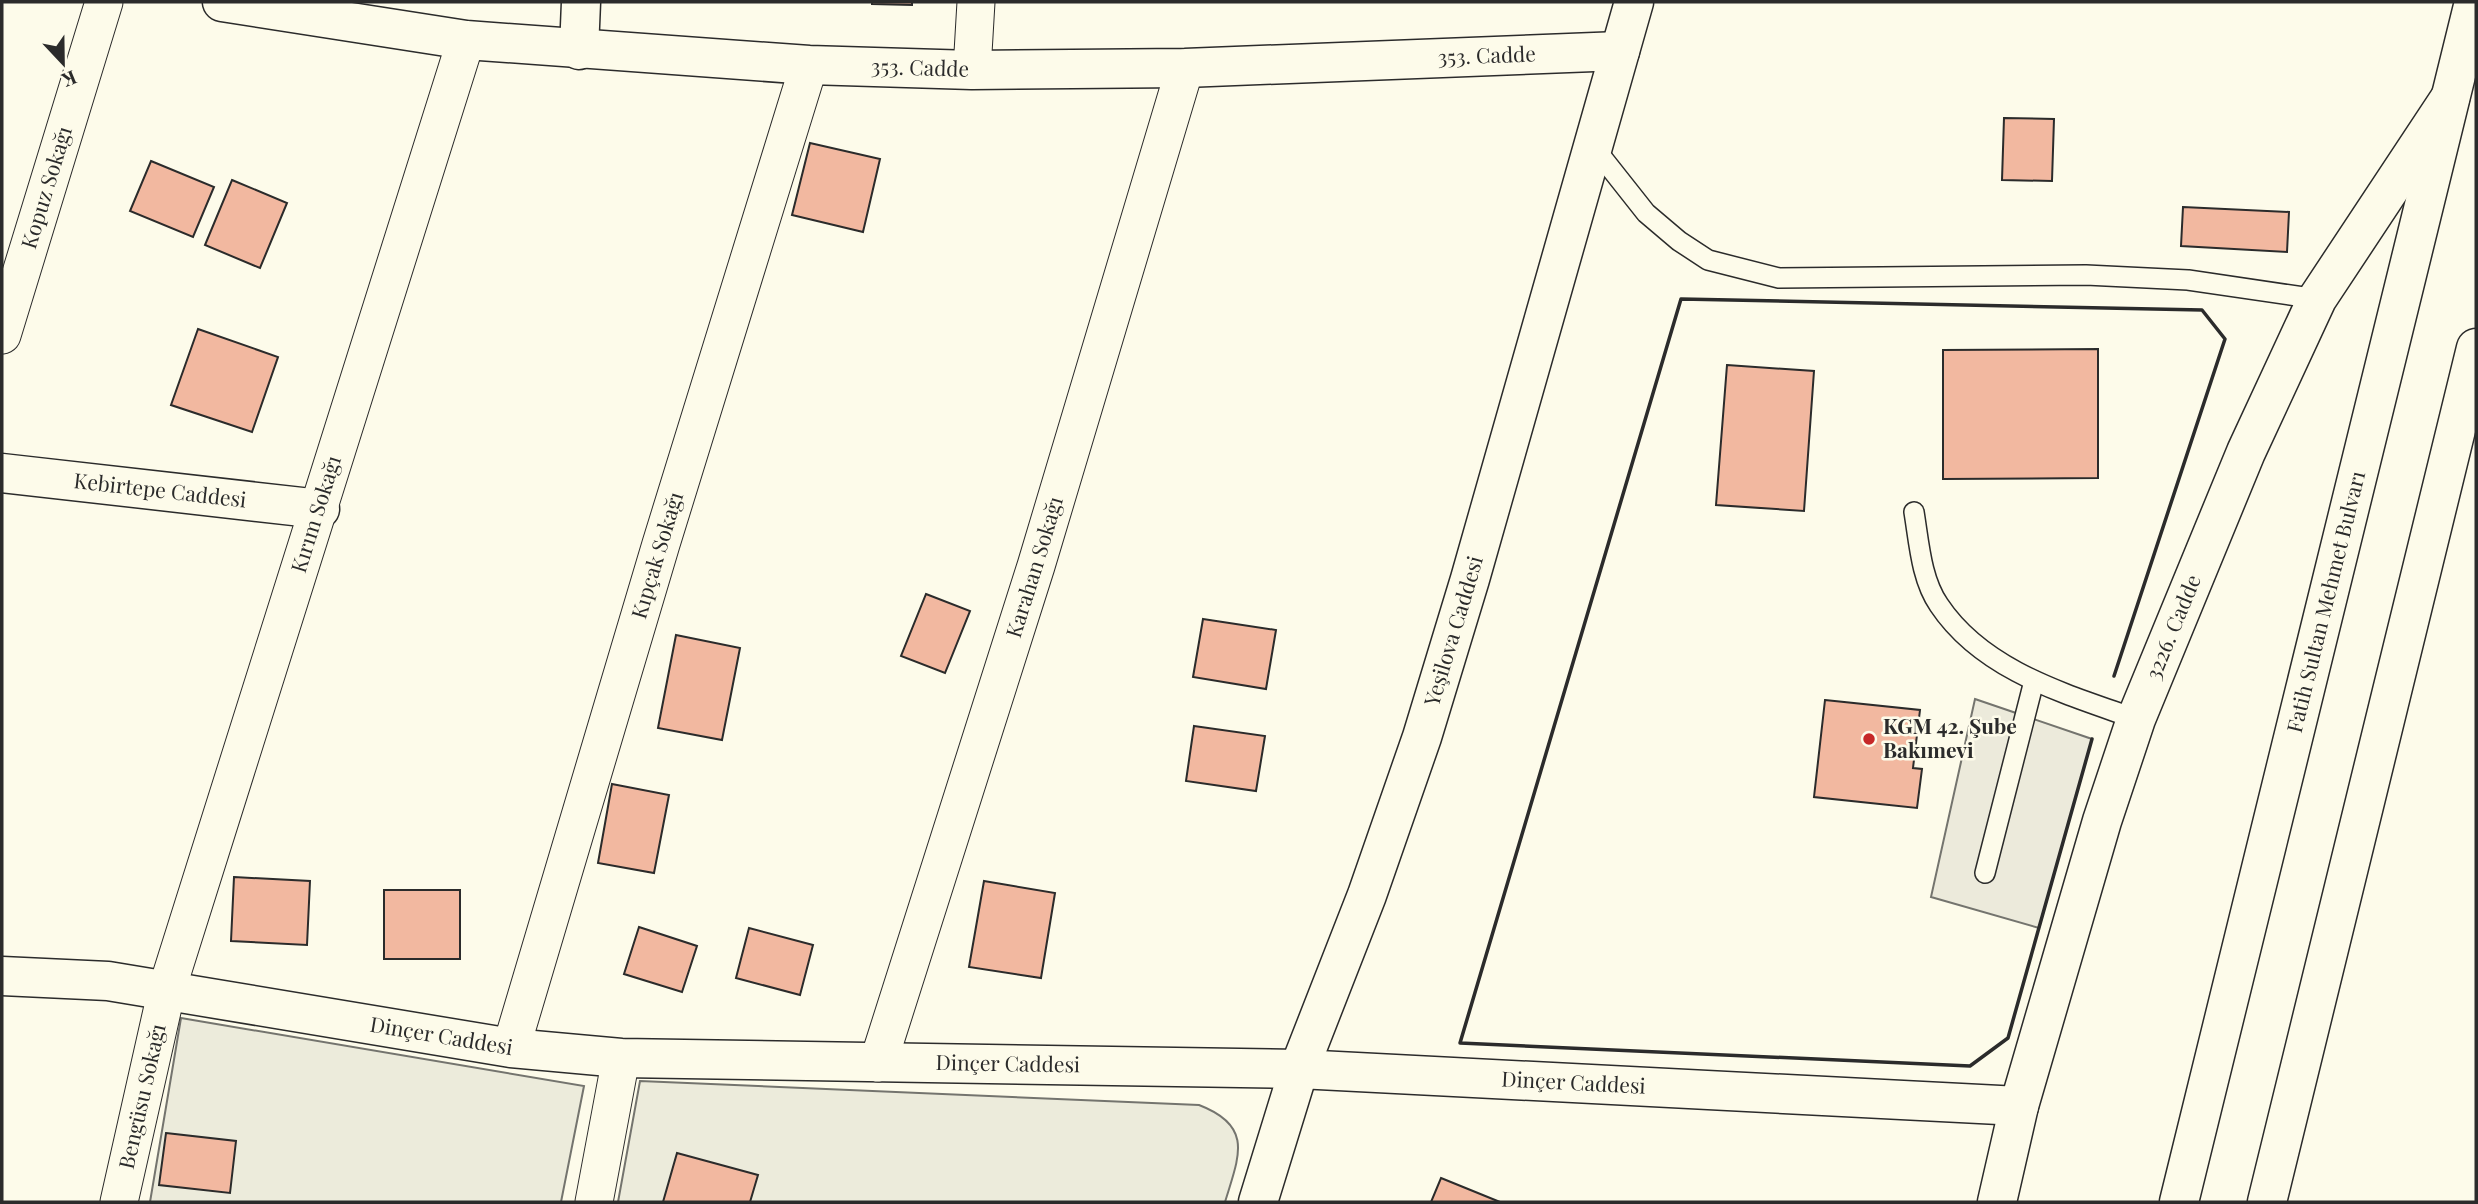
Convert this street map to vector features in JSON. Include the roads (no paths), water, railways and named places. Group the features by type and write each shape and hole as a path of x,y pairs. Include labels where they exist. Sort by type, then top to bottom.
{"main road":[{"name":"353. Cadde","path":"222,2 466,40 809,65 972,70 1185,68 1620,51"},
{"path":"579,50 581,2"},
{"name":"Yeşilova Caddesi","path":"1258,1202 1299,1069 1367,895 1418,750 1470,579 1634,2"},
{"name":"Fatih Sultan Mehmet Bulvarı","path":"2179,1202 2474,2"},
{"name":"3226. Cadde","path":"1997,1202 2020,1106 2102,821 2136,719 2246,452 2317,299 2451,97"},
{"path":"2267,1202 2476,348"},
{"name":"Kebirtepe Caddesi","path":"2,473 320,509"},
{"name":"Dinçer Caddesi","path":"2,976 108,981 511,1048 621,1058 1299,1069 2020,1106"}],"street":[{"name":"Kopuz Sokağı","path":"2,335 104,2"},
{"path":"972,70 976,2"},
{"name":"Kırım Sokağı","path":"167,989 466,40"},
{"name":"Kıpçak Sokağı","path":"511,1048 661,544 809,65"},
{"name":"Karahan Sokağı","path":"878,1063 1036,566 1185,68"},
{"name":"Bengüsu Sokağı","path":"119,1202 167,989"},
{"path":"594,1202 621,1058"}],"lane":[{"path":"1593,146 1646,213 1679,241 1709,260 1779,278 2099,276 2188,280 2317,299"},
{"path":"1914,512 1925,573 1938,604 1959,629 1994,659 2034,681 2136,719"},
{"path":"1984,873 2034,681"}],"place":[{"name":"KGM 42. Şube Bakımevi","path":"1869,739"}]}
